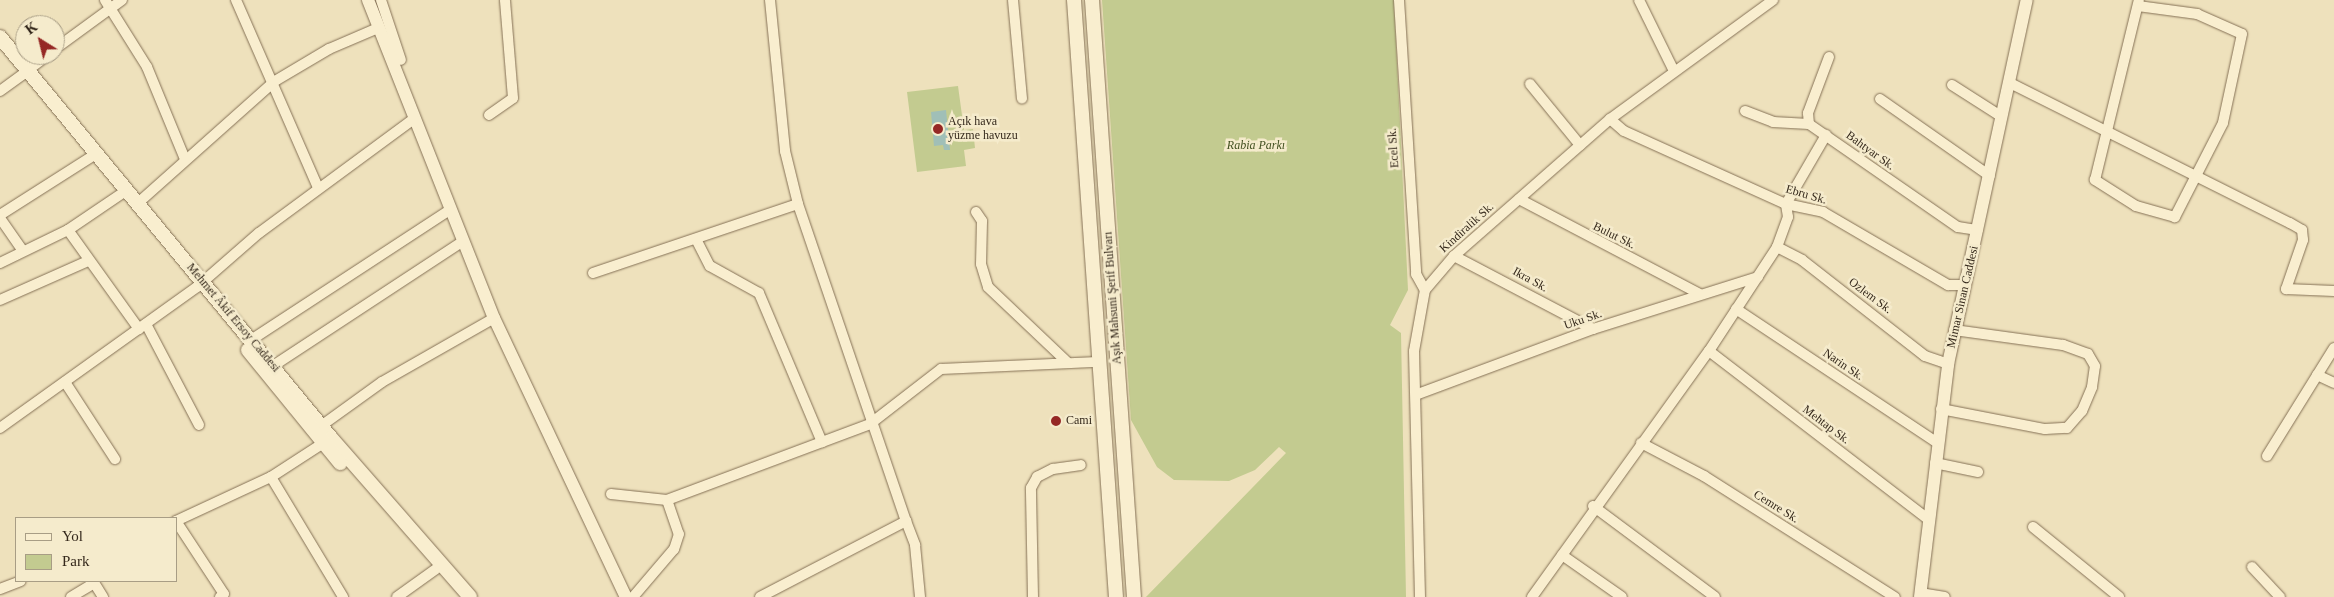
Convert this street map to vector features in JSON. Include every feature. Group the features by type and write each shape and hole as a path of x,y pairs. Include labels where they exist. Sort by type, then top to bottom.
{"main road":[{"name":"Aşık Mahsuni Şerif Bulvarı","path":"1074,0 1116,597"},
{"name":"Aşık Mahsuni Şerif Bulvarı","path":"1092,0 1134,597"},
{"name":"Mehmet Âkif Ersoy Caddesi","path":"0,37 25,73 121,194 273,366 321,426 327,441 470,597"},
{"name":"Mehmet Âkif Ersoy Caddesi","path":"0,48 25,73 138,203 199,283 327,441 460,597"}],"street":[{"path":"65,41 108,3 122,0"},
{"path":"236,0 275,81 318,188"},
{"path":"368,0 494,318 626,597"},
{"path":"381,0 401,60"},
{"path":"489,116 513,98 504,0"},
{"path":"770,0 785,151 798,204 870,424 915,545 920,597"},
{"path":"1013,0 1022,99"},
{"name":"Ecel Sk.","path":"1399,0 1416,274 1425,290"},
{"path":"1639,0 1674,71"},
{"name":"Kindiralik Sk.","path":"1425,290 1454,256 1610,119 1760,4 1773,0"},
{"name":"Mimar Sinan Caddesi","path":"1920,595 1936,442 1954,330 1990,176 2027,0"},
{"path":"108,3 147,67 185,158"},
{"path":"2138,3 2197,14 2242,34 2223,123 2193,175 2175,217 2136,206 2095,180 2138,3"},
{"path":"138,203 185,158 275,81 329,49 378,28"},
{"path":"1745,111 1773,122 1810,124 1808,113 1829,57"},
{"path":"0,91 35,65"},
{"path":"2010,82 2302,230 2303,240 2286,289 2334,291"},
{"path":"1530,84 1580,145"},
{"path":"1952,85 2002,117"},
{"path":"1880,99 1990,176"},
{"path":"0,428 142,326 318,188 415,118"},
{"name":"Ebru Sk.","path":"1610,119 1624,131 1786,204 1823,212 1908,264 1948,285 1965,285"},
{"name":"Bahtyar Sk.","path":"1810,124 1958,227 1978,230"},
{"path":"1532,597 1562,555 1593,506 1709,351 1758,277 1777,246 1788,217 1786,204 1826,135"},
{"path":"23,251 0,217 91,157"},
{"path":"0,263 68,230 121,194"},
{"name":"Bulut Sk.","path":"1519,199 1700,294"},
{"path":"593,273 697,241 798,204"},
{"path":"251,340 450,209"},
{"path":"976,212 982,221 981,264 988,287 1068,363"},
{"path":"68,230 88,261 142,326 199,425"},
{"path":"273,366 463,241"},
{"path":"697,241 710,266 760,293 822,442"},
{"name":"Ozlem Sk.","path":"1777,246 1802,260 1925,356 1948,364"},
{"name":"Ikra Sk.","path":"1454,256 1593,329"},
{"path":"0,300 88,261"},
{"name":"Uku Sk.","path":"1418,394 1593,329 1758,277"},
{"path":"1420,597 1418,394 1414,352 1425,290"},
{"name":"Narin Sk.","path":"1736,309 1936,442"},
{"path":"321,426 382,382 494,318"},
{"path":"1941,409 2044,429 2067,428 2082,411 2092,387 2095,366 2088,354 2063,345 1954,330"},
{"path":"2267,456 2334,348"},
{"name":"Mehtap Sk.","path":"1709,351 1927,518"},
{"path":"611,494 667,500 870,424 941,369 1098,362"},
{"path":"2317,375 2334,383"},
{"path":"65,382 115,459"},
{"path":"178,520 271,477 327,441"},
{"name":"Cemre Sk.","path":"1641,443 1704,476 1895,597"},
{"path":"1935,463 1978,472"},
{"path":"1032,597 1031,488 1037,477 1053,469 1081,465"},
{"path":"271,477 343,597"},
{"path":"633,597 679,541 667,500"},
{"path":"1593,506 1715,597"},
{"path":"760,597 906,522"},
{"path":"178,524 224,596"},
{"path":"2033,527 2119,597"},
{"path":"1562,555 1622,597"},
{"path":"2252,566 2280,597"},
{"path":"397,597 436,569"},
{"path":"0,589 19,582"},
{"path":"71,597 93,582 103,597"},
{"path":"1920,595 1945,597"}],"green space":[{"name":"Rabia Parkı","path":"1102,0 1394,0 1408,290 1390,325 1401,333 1406,597 1146,597 1286,453 1279,447 1255,470 1229,481 1174,480 1157,467 1131,420"},
{"name":"Açık hava yüzme havuzu","path":"958,86 964,130 973,129 975,148 964,150 966,166 917,172 907,92"}],"water":[{"name":"Açık hava yüzme havuzu","path":"946,110 950,150 944,150 943,145 934,146 931,112"}],"place":[{"name":"Açık hava yüzme havuzu","path":"938,129"},
{"name":"Cami","path":"1056,421"}]}
